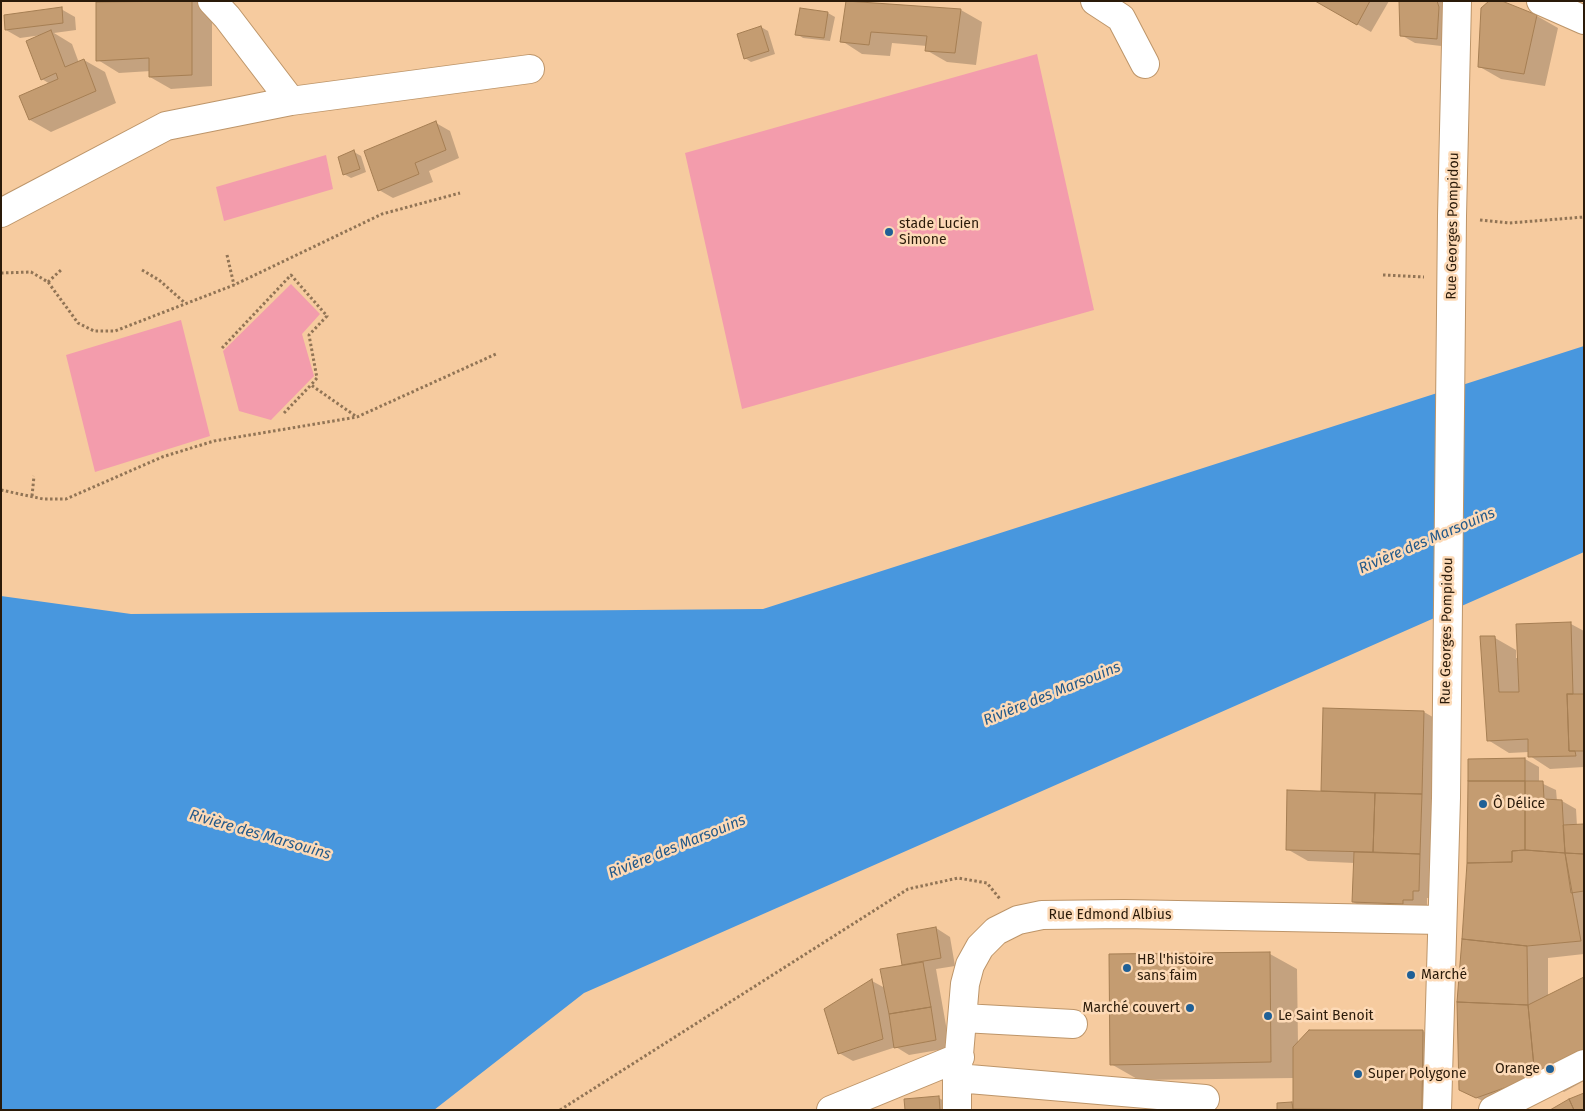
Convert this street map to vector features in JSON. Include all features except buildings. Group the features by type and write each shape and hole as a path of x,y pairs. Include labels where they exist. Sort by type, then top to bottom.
{"street":[{"path":"212,1 227,17 290,101"},
{"path":"1095,1 1121,18 1145,64"},
{"name":"Rue Georges Pompidou","path":"1437,1110 1446,798 1452,216 1457,1"},
{"path":"1541,1 1584,20"},
{"path":"1,213 166,126 290,101 334,97 530,69"},
{"name":"Rue Edmond Albius","path":"957,1110 958,1068 965,984 970,965 980,947 996,932 1018,920 1042,915 1060,914 1442,920"},
{"path":"963,1018 1073,1024"},
{"path":"1493,1110 1584,1064"},
{"path":"831,1110 958,1068 1205,1099"}],"path":[{"path":"1,272 31,272 48,282 78,323 94,331 115,331 234,285 382,214 460,193"},
{"path":"1452,216 1509,223 1584,217"},
{"path":"227,255 234,285"},
{"path":"48,282 61,270"},
{"path":"142,270 159,280 185,303"},
{"path":"222,348 290,275 328,316 309,335 317,378 284,413"},
{"path":"1383,275 1452,278"},
{"path":"1,490 43,499 66,499 162,457 214,441 357,417 496,354"},
{"path":"311,384 357,417"},
{"path":"32,496 34,476"},
{"path":"560,1110 908,889 958,878 987,883 1003,903 1008,926"}],"shaded area":[{"name":"stade Lucien Simone","path":"1037,54 1094,310 742,409 685,153"},
{"path":"326,155 333,189 224,221 216,187"},
{"path":"291,284 320,314 302,334 314,376 271,420 239,411 223,351"},
{"path":"181,320 210,436 95,472 66,355"}],"water":[{"name":"Rivière des Marsouins","path":"1584,346 1584,552 584,993 434,1110 1,1110 1,596 131,614 763,609"}],"place":[{"name":"stade Lucien Simone","path":"889,232"},
{"name":"Ô Délice","path":"1483,804"},
{"name":"HB l'histoire sans faim","path":"1127,968"},
{"name":"Marché","path":"1411,975"},
{"name":"Marché couvert","path":"1190,1008"},
{"name":"Le Saint Benoit","path":"1268,1016"},
{"name":"Orange","path":"1550,1069"},
{"name":"Super Polygone","path":"1358,1074"}]}
